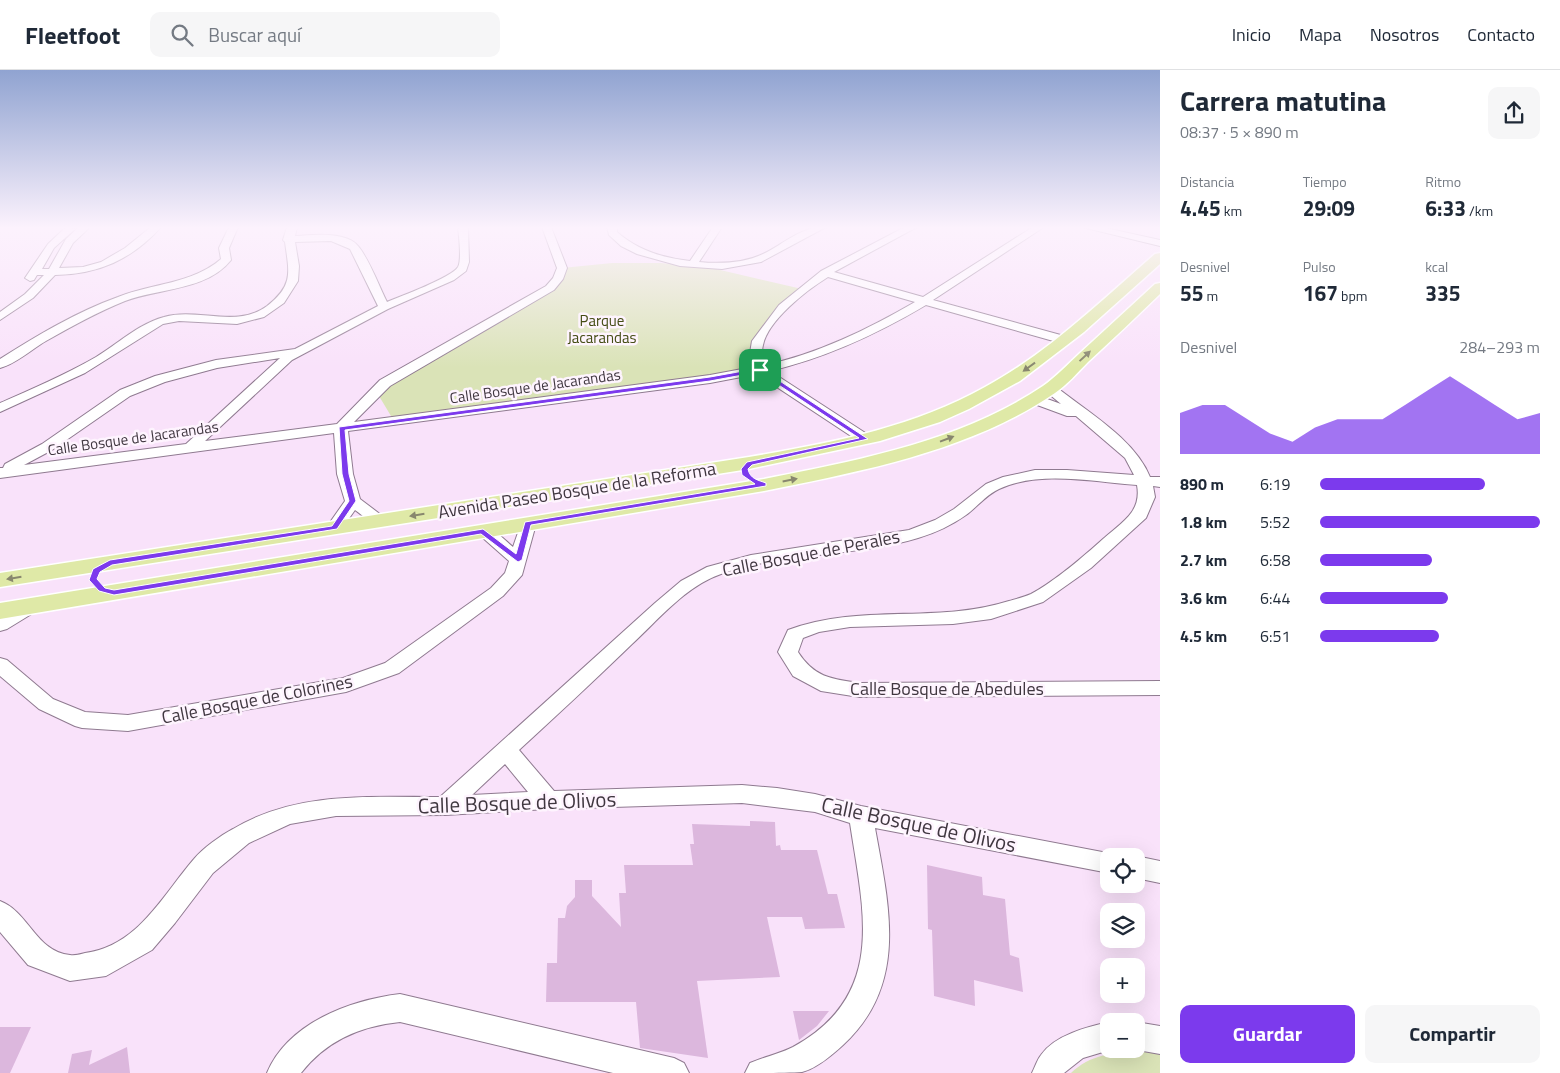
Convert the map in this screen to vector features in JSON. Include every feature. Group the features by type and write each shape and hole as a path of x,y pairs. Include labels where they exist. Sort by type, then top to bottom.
{"main road":[{"name":"Avenida Paseo Bosque de la Reforma","path":"0,580 749,463 865,439 908,427 950,412 991,392 1027,369 1064,340 1141,274"},
{"name":"Avenida Paseo Bosque de la Reforma","path":"0,611 764,485 854,466 932,445 964,432 1042,394 1160,287"},
{"path":"749,463 745,469 746,475 753,481 764,485"},
{"path":"703,470 714,474 720,479 723,485 720,492"},
{"path":"110,563 96,571 93,580 102,589 114,593"},
{"path":"35,605 50,589 53,580 51,572"}],"street":[{"path":"0,305 21,289 34,274"},
{"path":"0,317 23,300 49,274"},
{"path":"0,364 75,320 125,297 209,274"},
{"path":"0,408 60,382 106,356 153,324 179,318 239,321 258,317 270,311 290,289 296,274"},
{"path":"367,274 384,307"},
{"path":"192,446 288,357 384,307 456,274"},
{"path":"381,520 353,501 345,474 341,428 385,382 550,288 560,274"},
{"path":"824,274 802,289 763,332 756,347 760,370 865,439"},
{"path":"828,274 1064,340"},
{"name":"Calle Bosque de Jacarandas","path":"0,473 192,446 710,379 760,370 823,352 890,322 966,274"},
{"path":"374,289 393,294 413,294"},
{"path":"0,473 47,447 125,393 169,376 216,364 299,351"},
{"path":"258,357 279,365"},
{"name":"Calle Bosque de Abedules","path":"1042,394 1086,418 1111,437 1131,456 1152,482 1140,514 1085,564 1037,598 991,612 953,618 850,621 816,626 795,634 788,652 800,671 828,686 859,690 1160,688"},
{"path":"220,420 237,440 241,440"},
{"path":"47,447 52,466"},
{"name":"Calle Bosque de Perales","path":"445,806 687,585 713,572 751,560 876,542 913,534 941,523 960,512 991,487 1008,480 1035,475 1067,475 1152,482"},
{"path":"334,528 353,501"},
{"name":"Calle Bosque de Colorines","path":"0,664 46,704 82,720 128,723 346,685 392,668 497,592 512,575 528,524"},
{"path":"483,531 518,560"},
{"path":"0,625 35,605"},
{"path":"507,750 548,800"},
{"name":"Calle Bosque de Olivos","path":"0,912 38,956 70,968 106,963 143,941 166,915 204,865 240,836 286,815 336,807 445,806 548,800 742,794 777,796 815,803 861,816 1100,860"},
{"path":"760,1073 798,1060 820,1047 839,1030 854,1011 866,990 875,960 877,923 861,816"},
{"path":"1145,869 1160,872"},
{"path":"282,1073 299,1052 317,1036 337,1024 372,1011 400,1008 674,1073"},
{"path":"1047,1073 1048,1069 1061,1056 1075,1047 1100,1038"},
{"path":"1145,1038 1160,1040"}],"green space":[{"name":"Parque Jacarandas","path":"559,274 737,274 802,289 762,334 760,370 394,421 376,391 550,288"},
{"path":"1145,1052 1160,1054 1160,1073 1071,1073 1094,1058 1145,1058"}],"building":[{"path":"750,821 775,822 776,846 780,845 781,850 817,850 828,894 837,894 845,928 805,929 802,917 767,917 780,977 697,981 708,1058 640,1048 636,1002 546,1002 547,963 557,963 558,918 565,918 567,906 575,897 575,880 592,880 592,896 621,927 619,893 626,893 624,865 693,865 690,844 694,844 692,824 750,826"},
{"path":"927,865 982,877 983,895 1005,899 1010,955 1019,958 1023,992 974,980 975,1006 934,996 932,930 928,929"},
{"path":"793,1011 829,1011 817,1026 799,1040"},
{"path":"0,1027 31,1027 10,1073 0,1073"},
{"path":"127,1047 130,1073 68,1073 72,1054 92,1050 89,1065"}],"route":[{"path":"760,370 865,439 802,454 749,463 745,469 746,475 753,481 764,485 528,524 518,560 483,531 114,593 102,589 93,580 96,571 110,563 334,528 353,501 345,474 341,428 710,379 760,370"}]}
